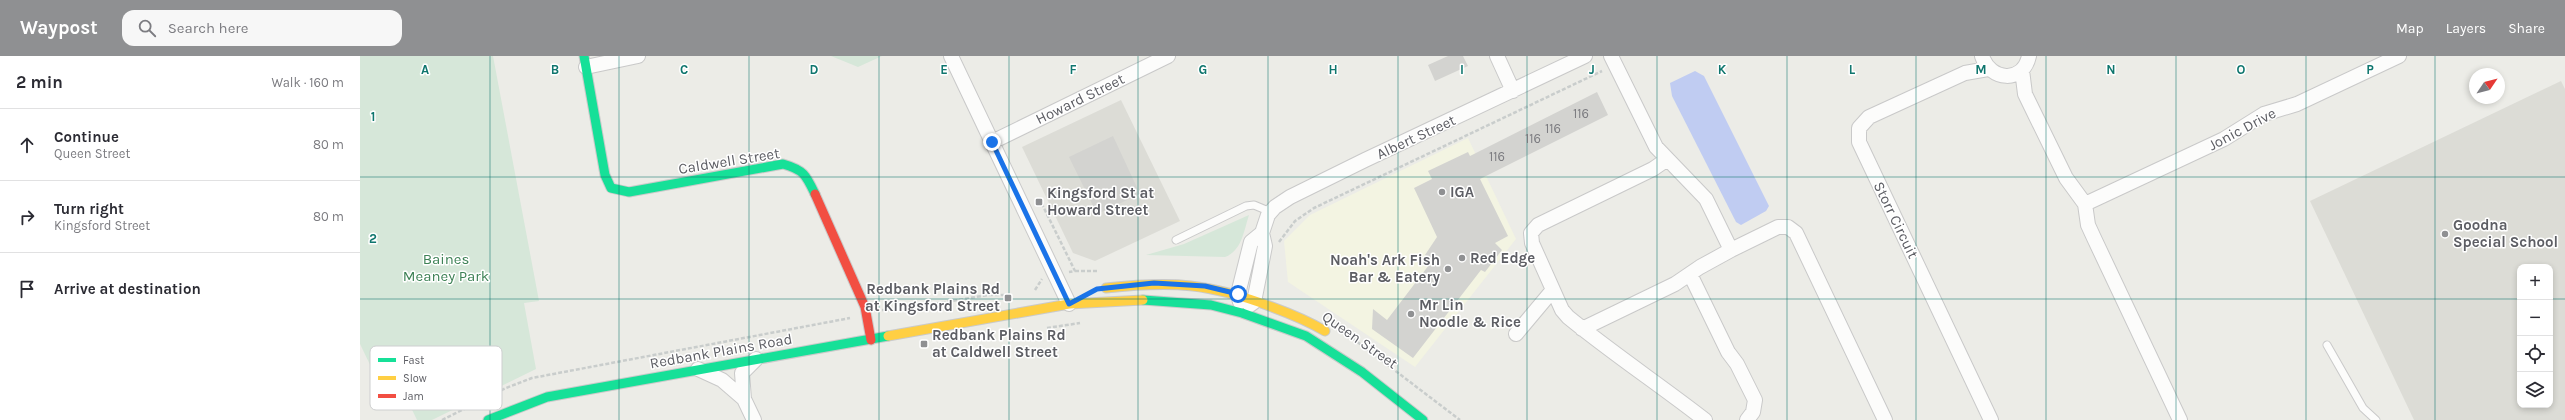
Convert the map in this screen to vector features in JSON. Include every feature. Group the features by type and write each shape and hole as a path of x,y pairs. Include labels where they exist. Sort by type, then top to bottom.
{"main road":[{"name":"Caldwell Street","path":"585,61 605,176 611,188 629,192 783,164 798,168 807,177 866,314 871,340"},
{"name":"Queen Street","path":"1069,304 1093,291 1154,283 1181,284 1238,294 1254,302 1336,332"},
{"name":"Queen Street","path":"963,323 1069,304 1123,300 1180,301 1242,313 1306,336 1336,353 1423,420"},
{"name":"Redbank Plains Road","path":"488,420 547,397 697,369 963,323"}],"street":[{"path":"585,61 638,56"},
{"path":"951,56 1069,304"},
{"name":"Howard Street","path":"992,142 1168,56"},
{"path":"1497,56 1513,91"},
{"name":"Albert Street","path":"1242,313 1238,294 1251,242 1262,233 1271,212 1290,197 1585,56"},
{"path":"1965,73 1982,56 1988,69 2001,76 2009,76 2022,70"},
{"path":"2025,94 2022,70 2029,56"},
{"name":"Jonic Drive","path":"2085,204 2231,135 2264,114 2297,104 2399,56"},
{"path":"1613,60 1656,147 1666,160 1678,168 1706,198 1731,250"},
{"path":"1965,73 1988,69"},
{"name":"Storr Circuit","path":"1965,73 1869,117 1859,128 1859,142 1991,420"},
{"path":"2009,76 2025,94 2066,178 2085,204 2088,225 2180,420"},
{"path":"1666,160 1653,169 1538,225 1531,233 1532,243 1552,291 1562,310 1582,329 1705,420"},
{"path":"1582,329 1675,284 1731,250 1778,227 1788,227 1796,233 1885,420"},
{"name":"Albert Street","path":"1254,302 1265,246 1262,233"},
{"path":"1690,274 1728,352 1738,364 1755,400 1753,412 1747,420"},
{"path":"1516,334 1552,291"},
{"path":"1242,313 1254,302"},
{"path":"754,420 744,399 742,373 757,359"},
{"path":"697,369 722,380 744,399"}],"lane":[{"path":"1176,240 1246,206 1254,205 1271,212"},
{"path":"2327,345 2363,408 2376,420"}],"path":[{"path":"1278,249 1284,232 1314,208 1613,60"},
{"path":"1031,293 1036,290 1043,277 1075,271 1039,198"},
{"path":"502,390 532,378 759,337 866,314 988,295 1011,295"},
{"path":"1045,328 1082,323"},
{"path":"1336,332 1356,340 1460,420"},
{"path":"442,420 462,410"}],"shaded area":[{"name":"Goodna Special School","path":"2561,81 2565,89 2565,420 2414,420 2310,201"},
{"path":"1121,100 1180,221 1095,261 1073,253 1022,147"},
{"path":"1468,138 1516,239 1415,367 1288,282 1284,241 1310,215"}],"green space":[{"name":"Baines Meaney Park","path":"360,56 493,56 539,301 524,303 536,369 502,386 502,346 370,346 370,365 360,344"},
{"path":"831,56 882,56 858,67"},
{"path":"1249,215 1239,245 1231,254 1225,257 1146,255 1184,244"},
{"name":"Baines Meaney Park","path":"412,410 452,410 432,420 417,420"}],"water":[{"path":"1695,71 1704,76 1769,206 1766,211 1741,225 1736,222 1672,96 1670,83"}],"building":[{"path":"1448,56 1463,56 1468,66 1435,81 1428,65"},
{"name":"Red Edge","path":"1597,92 1608,115 1480,179 1508,236 1495,243 1502,250 1485,272 1481,270 1413,358 1372,329 1373,309 1387,320 1432,261 1425,255 1437,237 1414,188 1432,179 1428,171 1468,152 1470,156"},
{"path":"1113,136 1140,194 1097,214 1069,157"}],"traffic: fast":[{"path":"584,56 605,175 611,188 629,192 783,164 804,174 815,194"},
{"path":"1143,300 1211,305 1242,313 1306,336 1362,372 1423,420"},
{"path":"488,420 547,397 888,336"}],"traffic: slow":[{"path":"1106,288 1171,285 1209,289 1250,299 1299,318 1325,331"},
{"path":"888,336 1069,304 1143,300"}],"traffic: jam":[{"path":"815,194 865,307 871,340"}],"place":[{"name":"IGA","path":"1442,192"},
{"name":"Kingsford St at Howard Street","path":"1039,202"},
{"name":"Goodna Special School","path":"2445,234"},
{"name":"Red Edge","path":"1462,258"},
{"name":"Noah's Ark Fish Bar & Eatery","path":"1448,269"},
{"name":"Redbank Plains Rd at Kingsford Street","path":"1008,298"},
{"name":"Mr Lin Noodle & Rice","path":"1411,314"},
{"name":"Redbank Plains Rd at Caldwell Street","path":"924,344"}],"route":[{"path":"992,142 1069,304 1097,289 1154,283 1205,286 1238,294"}]}
